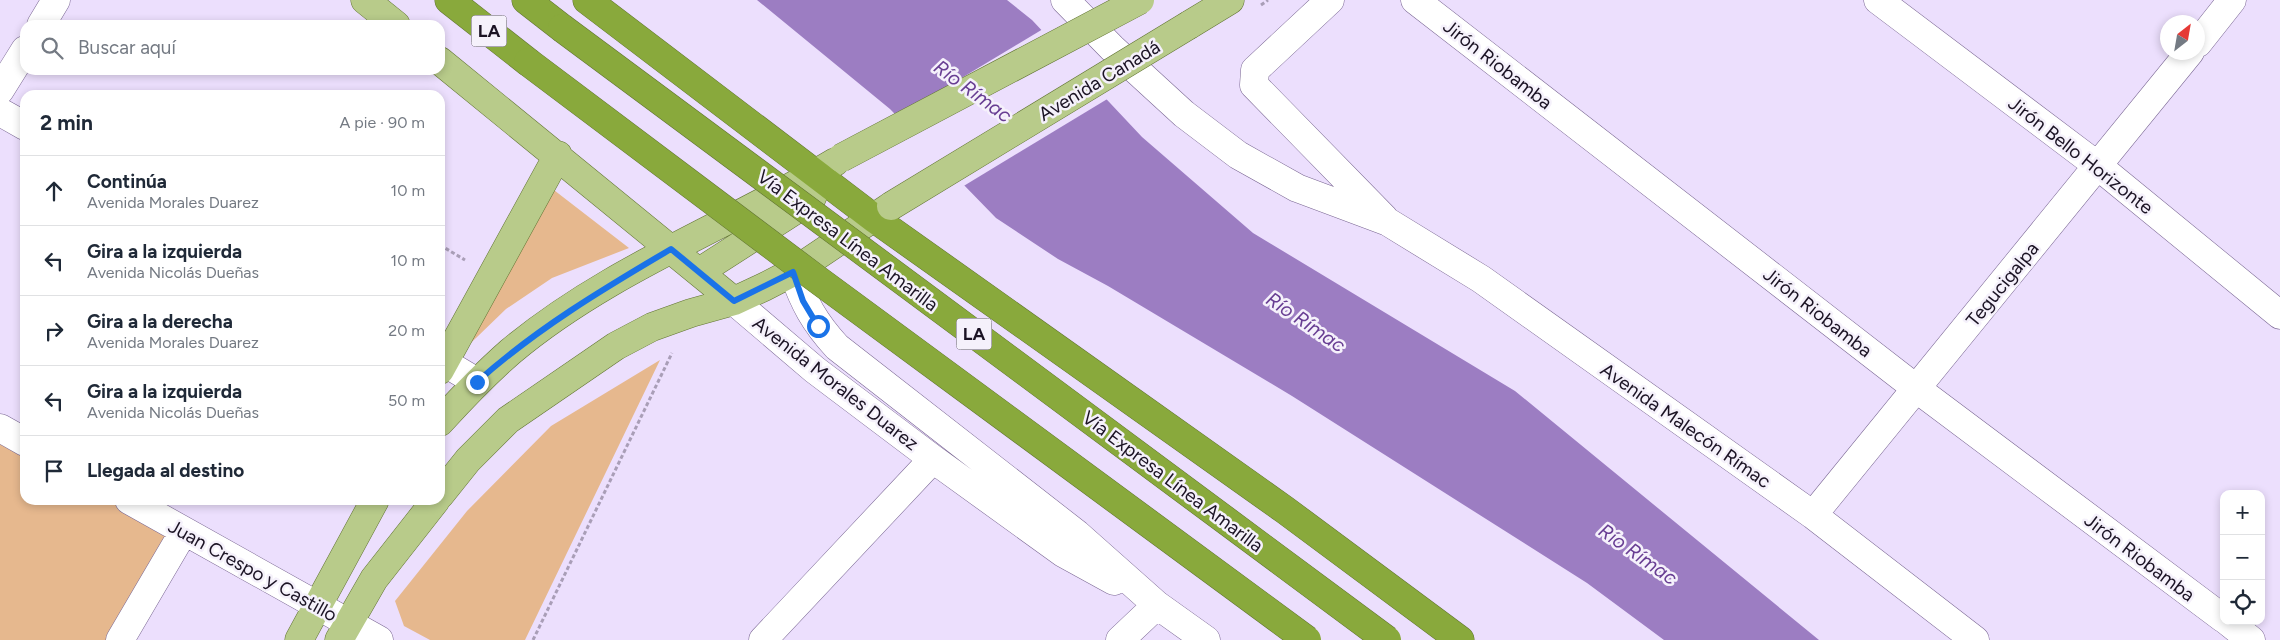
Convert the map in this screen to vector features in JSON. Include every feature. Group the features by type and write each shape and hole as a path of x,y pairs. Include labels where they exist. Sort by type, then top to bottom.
{"highway":[{"name":"LA","path":"449,0 528,62 822,282 1307,640"},
{"name":"Vía Expresa Línea Amarilla","path":"526,0 1387,640"},
{"path":"587,0 816,174 883,212 1460,640"}],"main road":[{"path":"365,0 390,20"},
{"path":"445,417 477,382 511,351 578,304 671,249 816,174 841,158 1140,0"},
{"name":"Avenida Canadá","path":"445,489 468,460 508,420 616,346 652,328 691,313 734,301 793,272 883,212 1230,0"},
{"name":"Avenida Morales Duarez","path":"445,65 558,155 734,301"},
{"path":"445,357 558,155"},
{"path":"699,272 811,200 816,188 816,174"},
{"path":"298,640 372,505"},
{"path":"343,632 374,579 432,505"}],"street":[{"path":"44,20 56,0"},
{"name":"Avenida Malecón Rímac","path":"1065,0 1112,48 1184,114 1238,154 1297,188 1388,222 1481,279 1813,516 1975,640"},
{"name":"Avenida Malecón Rímac","path":"1330,0 1255,70 1254,86 1388,222"},
{"name":"Jirón Riobamba","path":"1415,0 1917,388 2220,616"},
{"name":"Jirón Bello Horizonte","path":"1878,0 2098,166 2280,315"},
{"path":"2205,34 2232,0"},
{"path":"0,90 20,58"},
{"name":"Tegucigalpa","path":"1813,516 2184,60"},
{"path":"0,112 20,123"},
{"name":"Avenida Morales Duarez","path":"793,272 803,301 818,326 836,347 1077,534 1157,605 1206,640"},
{"name":"Avenida Morales Duarez","path":"734,301 815,370 933,459 1063,553 1157,605"},
{"path":"445,366 477,382"},
{"path":"0,428 20,439"},
{"path":"763,640 933,459"},
{"name":"Juan Crespo y Castillo","path":"138,505 316,606 343,632 378,640"},
{"path":"120,640 184,531"},
{"path":"1120,640 1157,605"},
{"name":"Jirón Riobamba","path":"2232,625 2252,640"}],"path":[{"path":"532,640 691,313"}],"shaded area":[{"path":"550,187 629,248 552,278 506,309 446,367"},
{"path":"660,360 525,640 430,640 404,626 395,601 467,511 551,426"},
{"path":"0,441 20,452 20,505 116,505 173,536 112,640 0,640"}],"water":[{"name":"Río Rímac","path":"757,0 1007,0 1032,20 1142,137 1253,233 1515,391 1819,640 1664,640 1587,583 1292,396 1108,286 1058,259 996,218 890,109"}],"pier":[{"path":"1043,29 1109,98 962,187 895,118"}],"route":[{"path":"477,382 511,351 578,304 671,249 734,301 793,272 803,301 818,326"}]}
